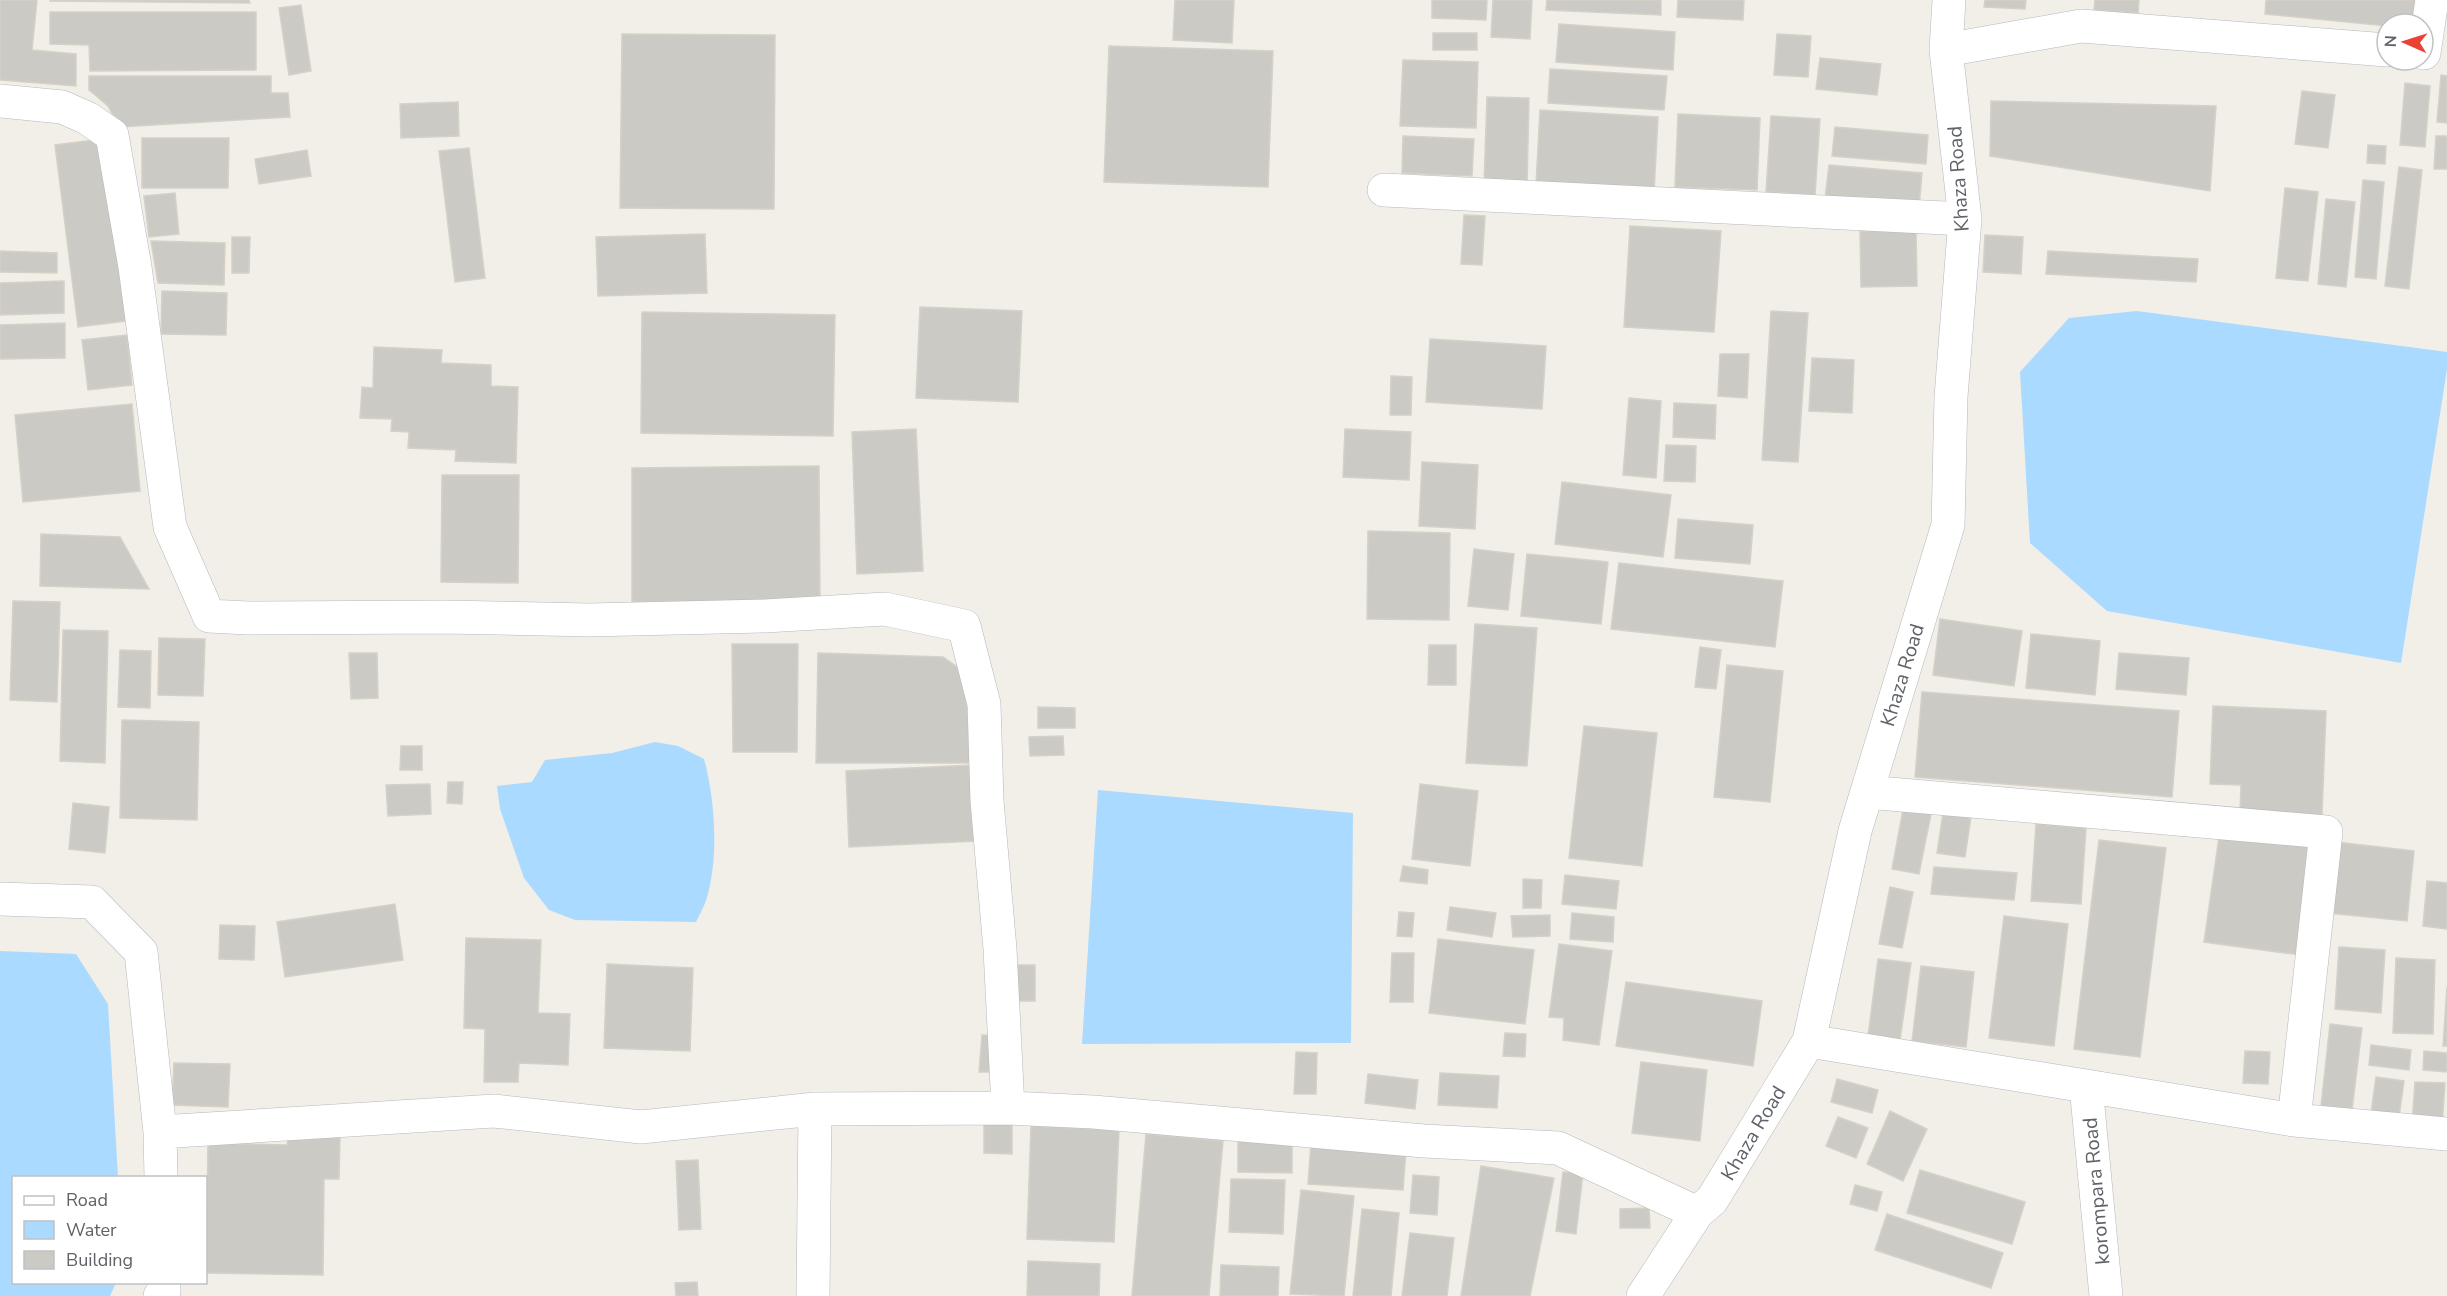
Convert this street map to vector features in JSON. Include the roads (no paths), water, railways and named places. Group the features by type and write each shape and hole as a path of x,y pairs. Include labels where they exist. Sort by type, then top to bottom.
{"street":[{"name":"Khaza Road","path":"1643,1296 1697,1213 1712,1200 1809,1041 1855,831 1948,525 1951,397 1965,219 1946,51 1949,0"},
{"path":"1946,51 2081,26 2375,49"},
{"path":"0,101 62,107 87,118 112,135 135,267 170,527 209,616 589,620 765,616 885,609 964,626 984,704 987,801 1000,949 1008,1108"},
{"path":"1384,190 1965,219"},
{"path":"1867,792 2326,832 2294,1120"},
{"path":"0,899 92,902 141,952 160,1132 161,1176"},
{"path":"1809,1041 2294,1120 2447,1134"},
{"name":"korompara Road","path":"2086,1086 2106,1296"},
{"path":"160,1132 494,1111 641,1127 815,1109 1008,1108 1093,1112 1424,1141 1558,1148 1697,1213"},
{"path":"813,1296 815,1109"}],"water":[{"path":"2137,311 2447,352 2447,369 2401,663 2107,611 2030,543 2020,372 2069,318"},
{"path":"655,742 678,746 704,759 708,775 713,809 713,864 706,900 696,922 575,920 549,910 524,878 500,809 497,786 532,782 545,760 612,753"},
{"path":"1098,790 1353,813 1351,1043 1082,1044"},
{"path":"0,951 76,954 108,1004 118,1176 12,1176 12,1284 116,1284 110,1296 0,1296"}]}
